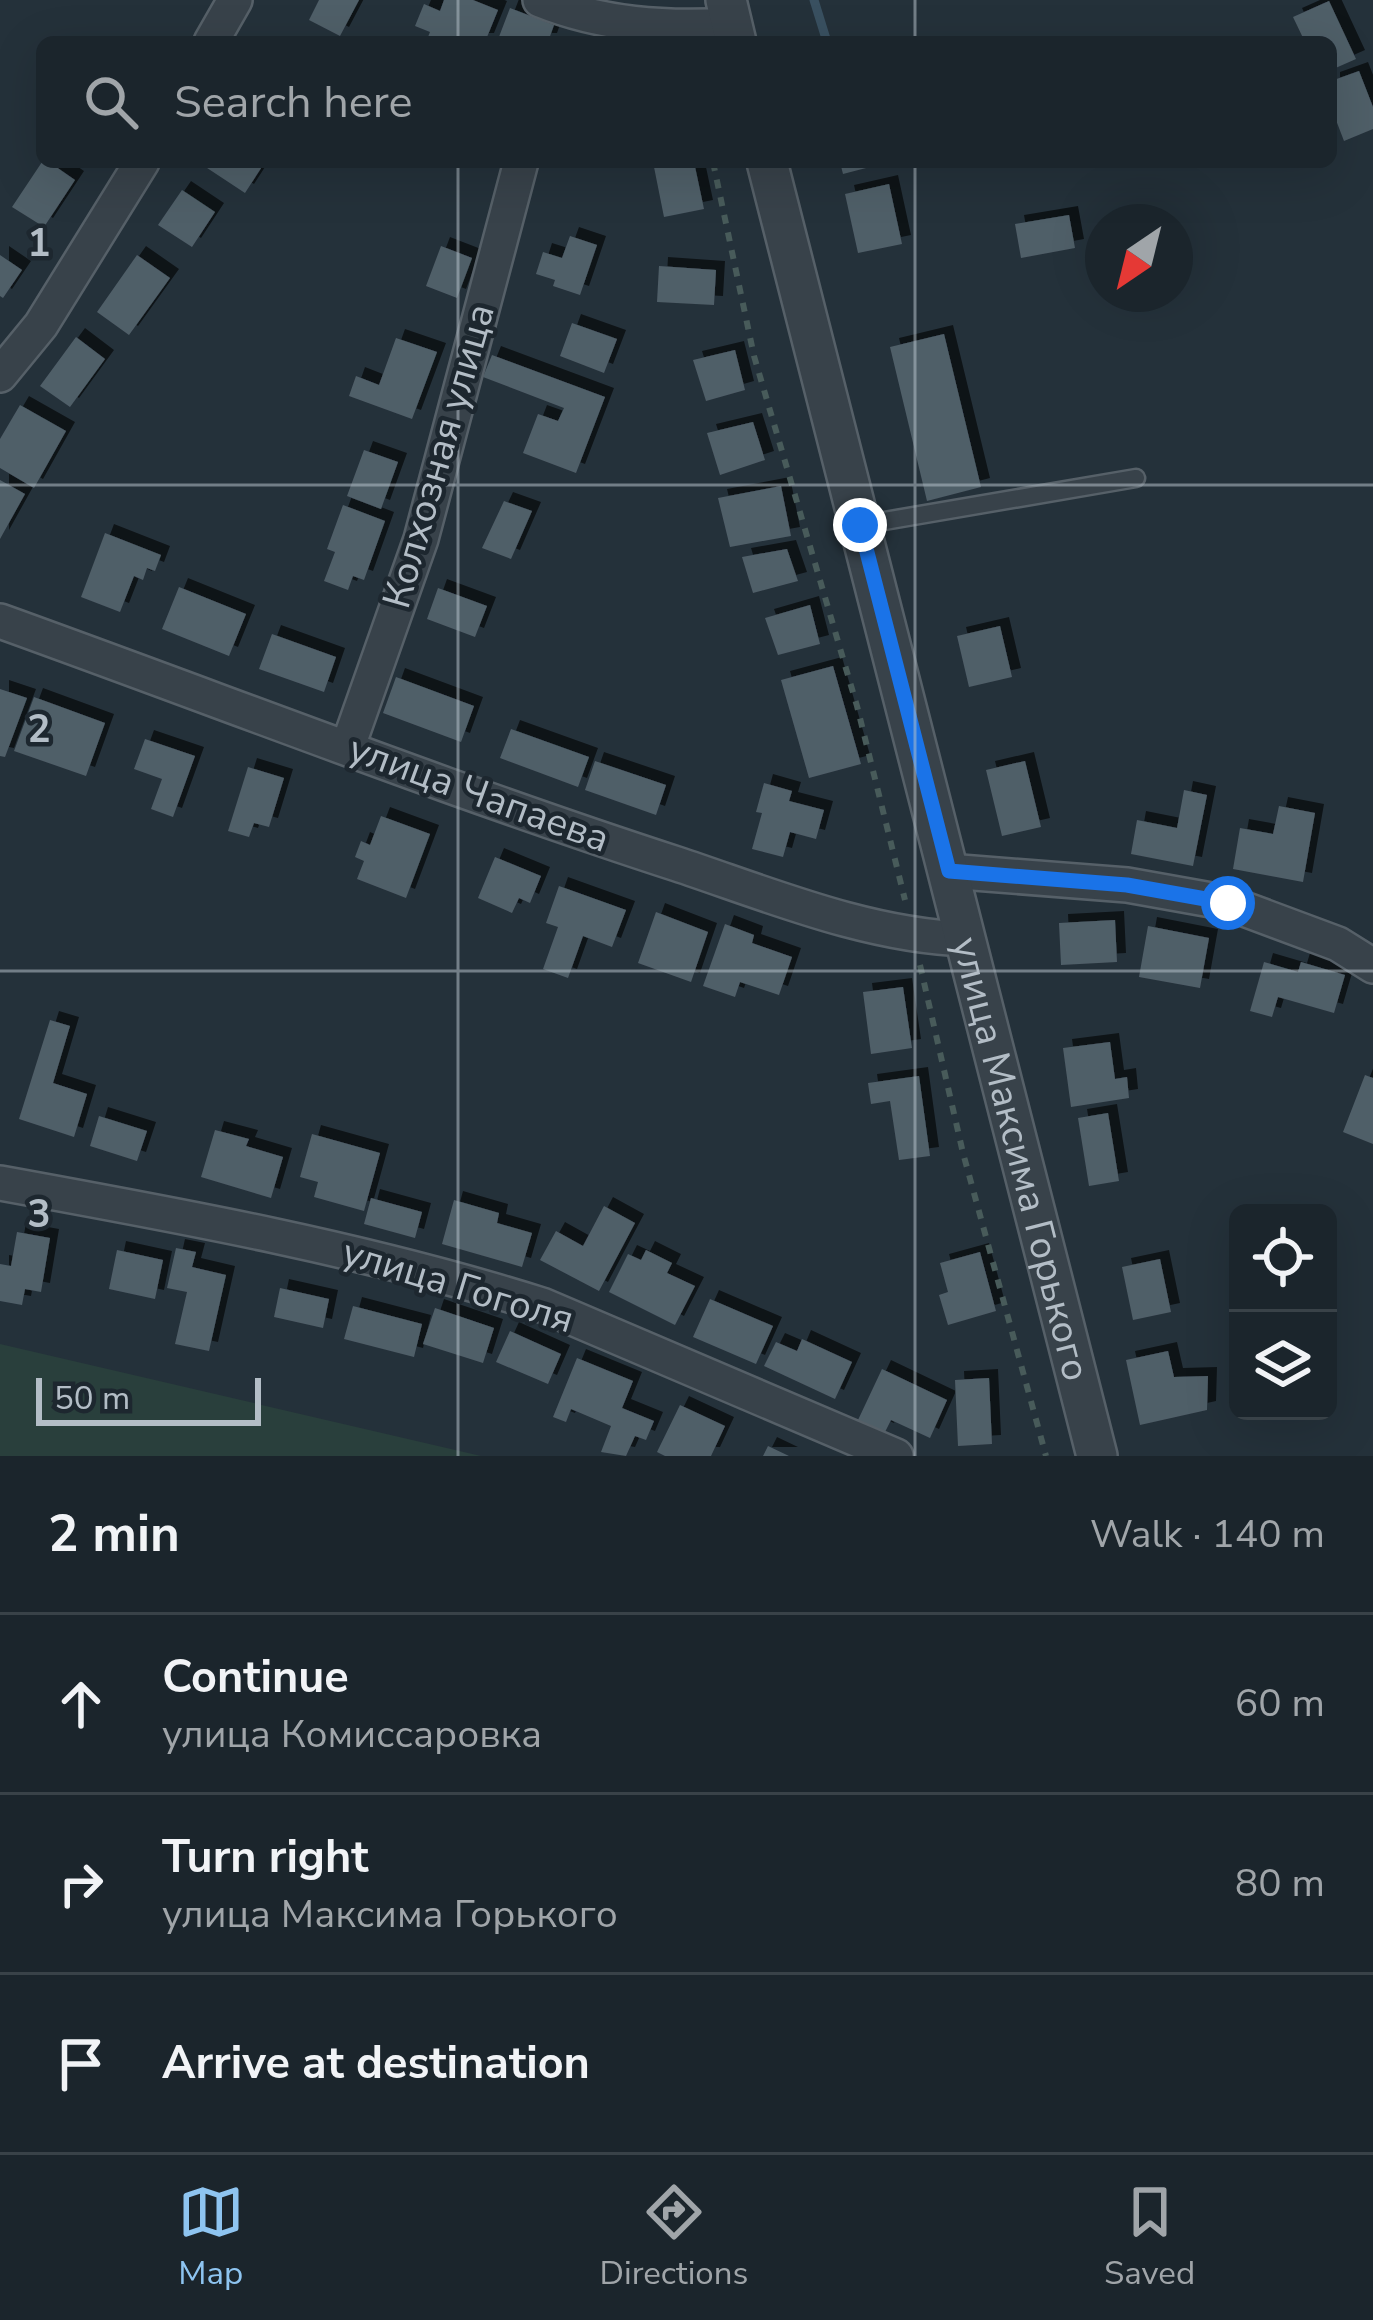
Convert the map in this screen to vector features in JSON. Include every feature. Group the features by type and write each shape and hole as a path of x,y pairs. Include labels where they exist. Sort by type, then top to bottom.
{"street":[{"path":"214,36 235,0"},
{"path":"540,0 574,29 686,28 731,22"},
{"path":"0,375 41,325 138,168"},
{"name":"Колхозная улица","path":"348,746 422,539 519,168"},
{"name":"улица Максима Горького","path":"769,168 1096,1456"},
{"name":"улица Чапаева","path":"0,621 587,835 818,910 913,933 966,939"},
{"path":"949,871 1127,885 1228,903 1338,944 1373,966"},
{"name":"улица Гоголя","path":"0,1183 335,1247 486,1287 542,1305 896,1456"}],"lane":[{"path":"860,525 1136,478"}],"path":[{"path":"714,168 754,356 857,706 963,1153 1046,1456"}],"green space":[{"path":"0,1344 481,1456 0,1456"}],"building":[{"path":"319,0 359,0 340,36 309,20"},
{"path":"444,0 473,0 498,10 487,36 428,36 430,32 415,26 424,4 440,11"},
{"path":"1329,1 1356,59 1337,67 1337,36 1302,36 1293,17"},
{"path":"510,8 554,25 550,36 499,36"},
{"path":"1359,71 1373,107 1373,129 1344,141 1337,123 1337,79"},
{"path":"38,168 58,168 75,180 44,227 12,207"},
{"path":"207,168 261,168 245,193"},
{"path":"654,168 695,168 704,209 664,217"},
{"path":"889,184 902,244 858,253 845,194"},
{"path":"182,190 215,212 192,247 158,225"},
{"path":"1069,215 1075,248 1021,258 1015,224"},
{"path":"570,236 597,245 580,295 536,274 543,252 562,258"},
{"path":"441,246 472,258 457,298 426,286"},
{"path":"0,255 22,270 3,298 0,296"},
{"path":"137,255 170,278 129,335 97,312"},
{"path":"659,266 716,270 714,305 657,302"},
{"path":"572,323 617,339 604,373 560,356"},
{"path":"944,334 981,487 927,501 890,347"},
{"path":"76,337 105,359 70,407 40,386"},
{"path":"396,338 437,352 412,419 349,396 356,376 379,385"},
{"path":"735,350 745,390 706,401 693,360"},
{"path":"492,355 605,397 576,473 523,453 538,414 558,421 564,408 483,377"},
{"path":"20,405 66,431 34,488 0,468 0,439"},
{"path":"753,422 765,460 720,475 707,433"},
{"path":"364,450 398,462 381,509 347,496"},
{"path":"0,480 25,494 0,539"},
{"path":"781,486 791,536 730,547 718,498"},
{"path":"504,501 532,511 511,559 482,548"},
{"path":"343,505 385,521 364,580 353,576 348,590 324,581 335,552 327,549"},
{"path":"105,533 161,555 155,571 147,568 143,580 134,576 120,612 81,597"},
{"path":"787,549 798,581 753,593 742,557"},
{"path":"179,587 246,614 229,656 162,629"},
{"path":"438,588 487,606 475,637 427,619"},
{"path":"810,605 820,644 778,655 765,618"},
{"path":"1000,626 1012,677 969,687 957,636"},
{"path":"272,634 336,657 324,692 259,669"},
{"path":"833,666 861,764 809,778 781,680"},
{"path":"396,677 474,706 461,742 383,713"},
{"path":"0,689 27,698 5,757 0,756"},
{"path":"34,697 105,723 86,776 14,751"},
{"path":"511,729 589,757 578,787 500,758"},
{"path":"145,739 195,756 173,817 151,809 162,779 134,769"},
{"path":"595,761 666,785 656,815 585,790"},
{"path":"1025,761 1041,827 1002,836 986,770"},
{"path":"248,767 284,778 269,827 254,823 249,837 228,831"},
{"path":"764,783 792,791 789,801 824,810 816,839 790,832 783,857 752,849"},
{"path":"1184,790 1207,795 1193,866 1131,854 1137,820 1177,828"},
{"path":"1279,806 1315,813 1303,882 1233,869 1240,828 1273,834"},
{"path":"381,816 430,834 406,898 357,879 364,861 355,857 361,841 370,845"},
{"path":"495,857 541,876 530,903 519,898 512,913 478,898"},
{"path":"559,886 626,910 612,947 583,936 568,978 543,969 558,927 546,923"},
{"path":"656,912 708,932 691,982 638,963"},
{"path":"1115,920 1117,962 1061,965 1059,923"},
{"path":"725,924 754,935 752,943 792,957 779,995 740,982 735,997 703,986"},
{"path":"1148,926 1209,938 1200,988 1139,977"},
{"path":"1264,962 1298,972 1301,962 1345,975 1334,1013 1278,997 1272,1017 1250,1011"},
{"path":"903,987 912,1048 871,1054 863,992"},
{"path":"50,1020 70,1026 53,1083 87,1094 74,1137 19,1119"},
{"path":"1110,1042 1115,1079 1127,1077 1129,1098 1071,1107 1063,1048"},
{"path":"1365,1075 1373,1078 1373,1144 1343,1132"},
{"path":"919,1076 930,1156 899,1160 890,1101 871,1104 868,1083"},
{"path":"1108,1113 1119,1181 1089,1186 1078,1118"},
{"path":"99,1116 147,1131 137,1161 90,1146"},
{"path":"215,1130 249,1139 246,1146 283,1157 271,1198 201,1177"},
{"path":"312,1134 380,1153 364,1211 314,1197 318,1182 300,1177"},
{"path":"371,1198 422,1212 415,1238 364,1224"},
{"path":"454,1200 499,1213 497,1223 532,1233 522,1267 442,1244"},
{"path":"604,1206 635,1223 599,1291 540,1260 556,1231 583,1246"},
{"path":"17,1232 50,1238 41,1292 25,1289 22,1305 0,1301 0,1264 11,1266"},
{"path":"176,1248 196,1252 192,1267 226,1275 209,1351 175,1344 187,1292 167,1288"},
{"path":"117,1250 163,1260 155,1299 109,1289"},
{"path":"646,1250 672,1263 667,1273 695,1286 675,1325 609,1292 628,1254 641,1260"},
{"path":"980,1252 996,1311 948,1325 939,1295 948,1292 940,1263"},
{"path":"1160,1259 1171,1312 1133,1320 1122,1267"},
{"path":"280,1288 329,1299 323,1328 274,1317"},
{"path":"710,1299 773,1326 756,1364 693,1337"},
{"path":"353,1306 422,1324 414,1357 344,1339"},
{"path":"435,1308 494,1328 483,1363 423,1344"},
{"path":"510,1331 561,1354 548,1384 496,1362"},
{"path":"802,1339 852,1362 835,1399 764,1366 776,1342 797,1351"},
{"path":"1168,1351 1174,1377 1208,1376 1207,1410 1140,1425 1126,1360"},
{"path":"577,1358 633,1381 622,1408 654,1421 646,1440 635,1436 626,1456 601,1452 611,1426 571,1409 566,1422 553,1417"},
{"path":"882,1369 947,1400 930,1438 891,1420 885,1432 858,1420"},
{"path":"989,1378 992,1444 958,1446 955,1380"},
{"path":"680,1405 725,1426 711,1456 657,1452"},
{"path":"768,1446 789,1456 763,1456"}],"waterway":[{"path":"814,0 825,36"}],"route":[{"path":"860,525 949,871 1127,885 1228,903"}]}
